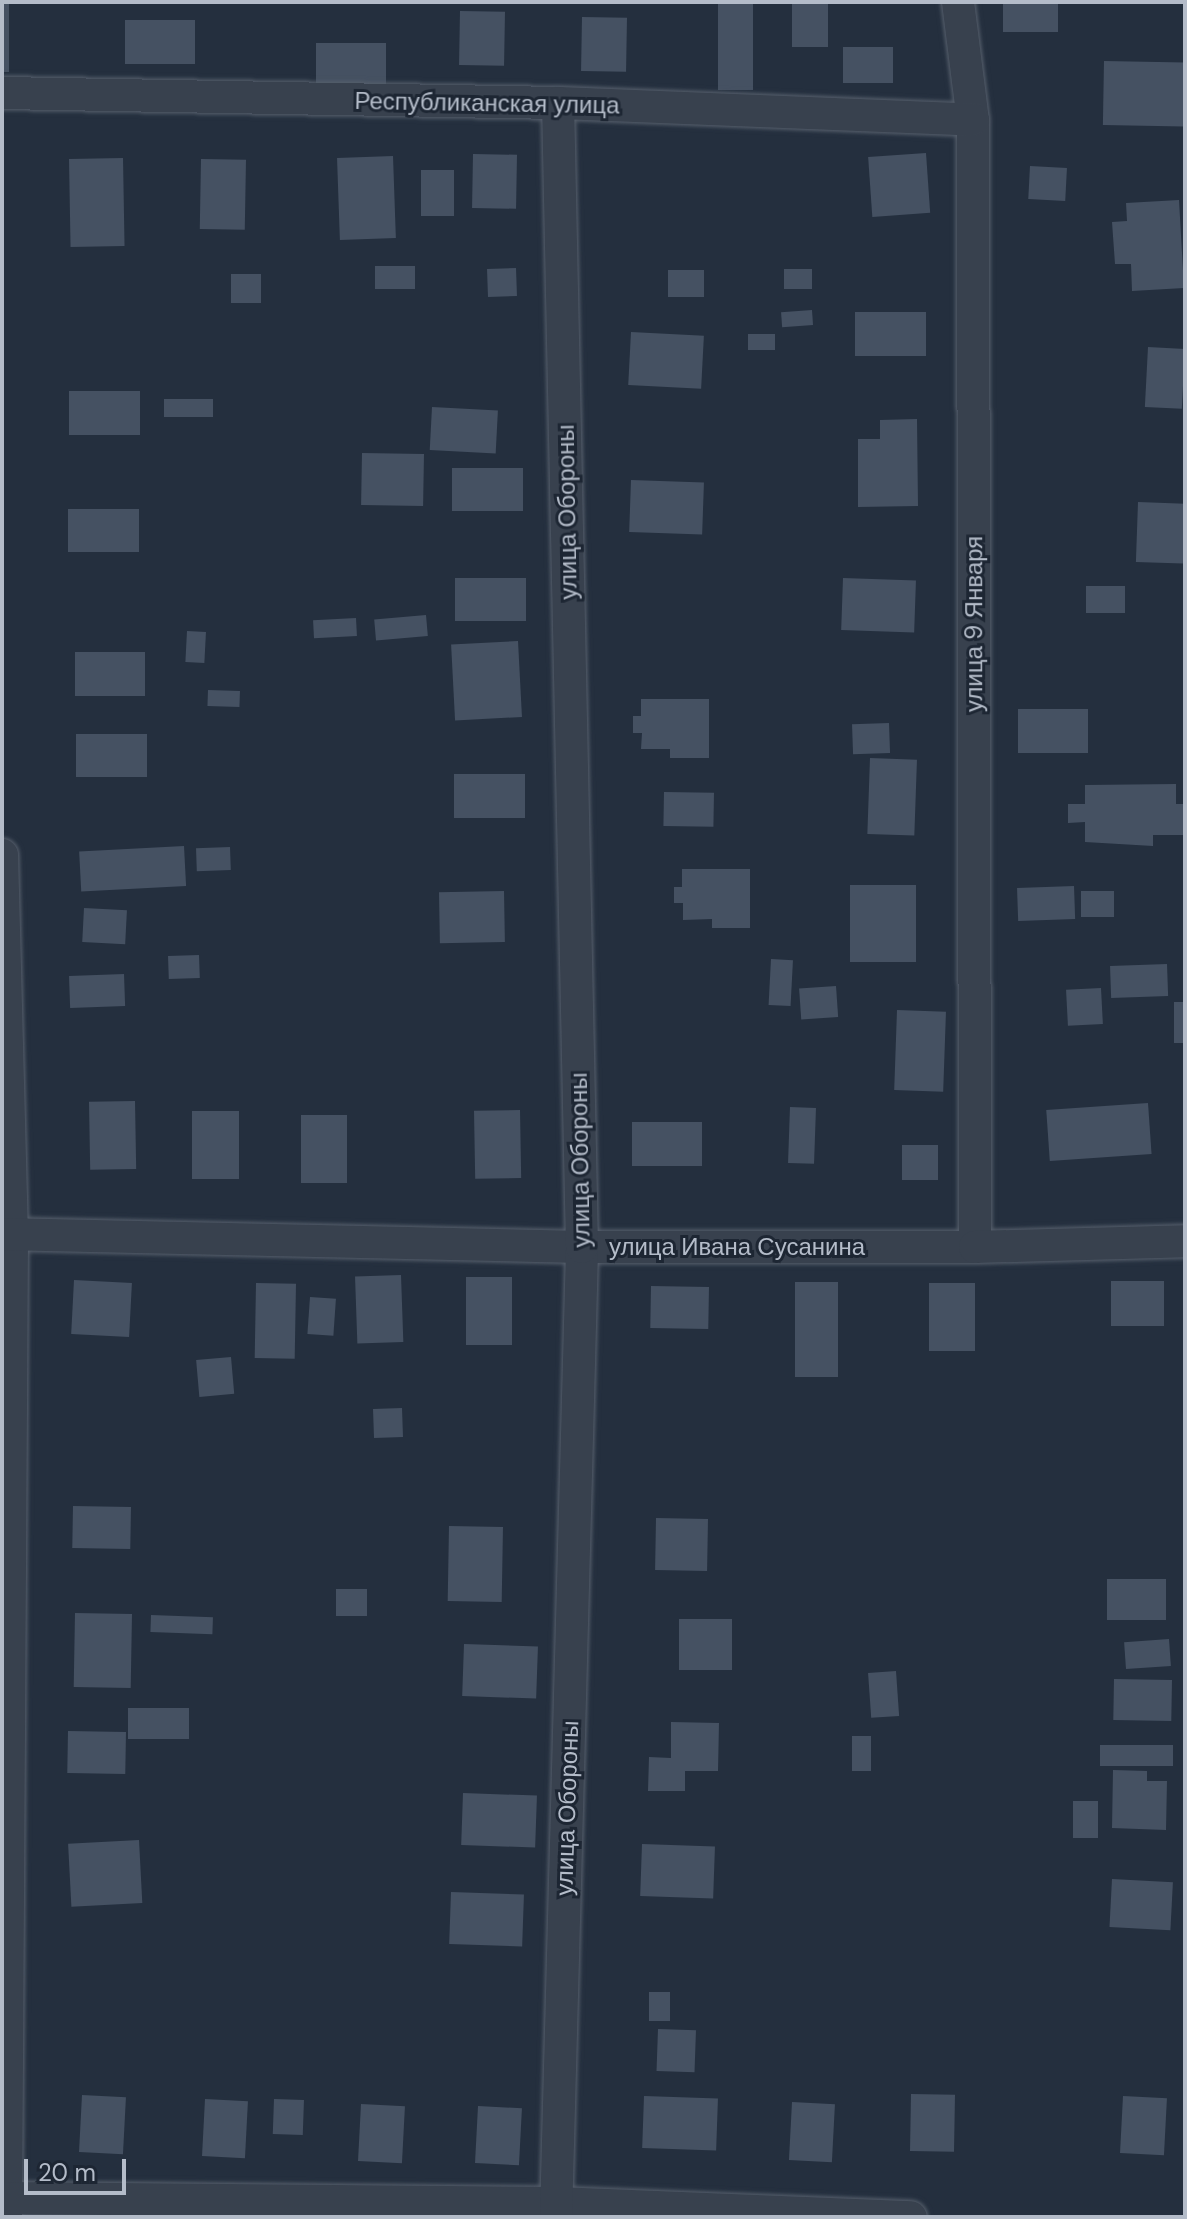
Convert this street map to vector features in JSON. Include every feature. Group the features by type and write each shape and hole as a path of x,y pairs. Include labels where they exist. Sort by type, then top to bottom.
{"street":[{"name":"улица 9 Января","path":"958,2 973,120 975,1247"},
{"name":"Республиканская улица","path":"2,93 558,103 973,120"},
{"name":"улица Обороны","path":"556,2210 582,1247 558,103"},
{"path":"2,855 7,1234 4,2204 911,2217"},
{"name":"улица Ивана Сусанина","path":"7,1234 582,1247 975,1247 1185,1241"}],"building":[{"path":"718,2 753,2 753,90 718,90"},
{"path":"792,2 828,2 828,47 792,47"},
{"path":"1003,2 1058,2 1058,32 1003,32"},
{"path":"2,4 9,4 9,72 2,72"},
{"path":"460,11 505,12 504,66 459,65"},
{"path":"582,17 627,18 626,72 581,71"},
{"path":"125,20 195,20 195,64 125,64"},
{"path":"316,43 386,43 386,87 316,87"},
{"path":"843,47 893,47 893,83 843,83"},
{"path":"1104,61 1185,62 1184,126 1103,125"},
{"path":"926,153 930,213 872,217 868,157"},
{"path":"473,154 517,155 516,209 472,208"},
{"path":"393,156 396,238 340,240 337,158"},
{"path":"123,158 125,246 71,247 69,159"},
{"path":"201,159 246,160 245,230 200,229"},
{"path":"1030,166 1067,168 1065,201 1028,199"},
{"path":"421,170 454,170 454,216 421,216"},
{"path":"1179,200 1184,288 1132,291 1131,264 1115,264 1112,222 1127,221 1126,203"},
{"path":"375,266 415,266 415,289 375,289"},
{"path":"516,268 517,296 488,297 487,269"},
{"path":"784,269 812,269 812,289 784,289"},
{"path":"668,270 704,270 704,297 668,297"},
{"path":"231,274 261,274 261,303 231,303"},
{"path":"812,310 813,325 782,327 781,312"},
{"path":"855,312 926,312 926,356 855,356"},
{"path":"631,332 704,336 701,389 628,385"},
{"path":"748,334 775,334 775,350 748,350"},
{"path":"1148,347 1185,349 1182,409 1145,407"},
{"path":"69,391 140,391 140,435 69,435"},
{"path":"164,399 213,399 213,417 164,417"},
{"path":"432,407 498,410 496,453 430,450"},
{"path":"917,419 918,506 858,507 858,439 880,439 880,420"},
{"path":"362,453 424,454 423,506 361,505"},
{"path":"452,468 523,468 523,511 452,511"},
{"path":"631,480 704,483 702,535 629,532"},
{"path":"1138,502 1185,504 1183,564 1136,562"},
{"path":"68,509 139,509 139,552 68,552"},
{"path":"455,578 526,578 526,621 455,621"},
{"path":"843,578 916,581 914,633 841,630"},
{"path":"1086,586 1125,586 1125,613 1086,613"},
{"path":"426,615 428,636 376,640 374,620"},
{"path":"356,618 357,636 314,638 313,620"},
{"path":"187,631 206,632 204,663 185,662"},
{"path":"518,641 522,717 455,720 451,645"},
{"path":"75,652 145,652 145,696 75,696"},
{"path":"208,690 240,691 239,707 207,706"},
{"path":"641,699 709,699 709,758 670,758 670,749 641,749 642,733 633,733 633,716 641,716"},
{"path":"1018,709 1088,709 1088,753 1018,753"},
{"path":"889,723 890,753 853,754 852,724"},
{"path":"76,734 147,734 147,777 76,777"},
{"path":"870,758 917,760 914,836 867,834"},
{"path":"454,774 525,774 525,818 454,818"},
{"path":"1176,784 1176,804 1185,804 1185,835 1153,835 1153,846 1085,842 1085,822 1068,823 1068,804 1085,804 1085,785"},
{"path":"664,792 714,793 713,827 663,826"},
{"path":"184,846 186,886 81,891 79,851"},
{"path":"230,847 231,870 197,871 196,848"},
{"path":"682,869 750,869 750,928 712,928 712,919 683,920 683,903 674,903 674,887 682,887"},
{"path":"850,885 916,885 916,962 850,962"},
{"path":"1074,886 1075,919 1018,921 1017,888"},
{"path":"504,891 505,942 440,943 439,892"},
{"path":"1081,891 1114,891 1114,917 1081,917"},
{"path":"84,908 127,910 125,944 82,942"},
{"path":"199,955 200,978 169,979 168,956"},
{"path":"771,959 793,960 791,1006 769,1005"},
{"path":"1167,964 1168,996 1111,998 1110,966"},
{"path":"124,974 125,1006 70,1008 69,976"},
{"path":"836,986 838,1017 801,1020 799,989"},
{"path":"1101,988 1103,1024 1068,1026 1066,990"},
{"path":"1174,1002 1185,1002 1185,1043 1174,1043"},
{"path":"897,1010 946,1012 943,1092 894,1090"},
{"path":"135,1101 136,1169 90,1170 89,1102"},
{"path":"1148,1103 1152,1154 1050,1161 1046,1110"},
{"path":"790,1107 816,1108 814,1164 788,1163"},
{"path":"520,1110 521,1178 475,1179 474,1111"},
{"path":"192,1111 239,1111 239,1179 192,1179"},
{"path":"301,1115 347,1115 347,1183 301,1183"},
{"path":"632,1122 702,1122 702,1166 632,1166"},
{"path":"902,1145 938,1145 938,1180 902,1180"},
{"path":"401,1275 403,1342 357,1344 355,1277"},
{"path":"466,1277 512,1277 512,1345 466,1345"},
{"path":"74,1280 132,1283 129,1337 71,1334"},
{"path":"1111,1281 1164,1281 1164,1326 1111,1326"},
{"path":"795,1282 838,1282 838,1377 795,1377"},
{"path":"256,1283 296,1284 295,1359 255,1358"},
{"path":"929,1283 975,1283 975,1351 929,1351"},
{"path":"651,1286 709,1287 708,1329 650,1328"},
{"path":"310,1297 336,1299 333,1336 307,1334"},
{"path":"231,1357 234,1394 199,1397 196,1360"},
{"path":"402,1408 403,1437 374,1438 373,1409"},
{"path":"73,1506 131,1507 130,1549 72,1548"},
{"path":"656,1518 708,1519 707,1571 655,1570"},
{"path":"449,1526 503,1527 502,1602 448,1601"},
{"path":"1107,1579 1166,1579 1166,1620 1107,1620"},
{"path":"336,1589 367,1589 367,1616 336,1616"},
{"path":"75,1613 132,1614 131,1688 74,1687"},
{"path":"151,1615 213,1617 212,1634 150,1632"},
{"path":"679,1619 732,1619 732,1670 679,1670"},
{"path":"1169,1639 1171,1666 1126,1669 1124,1642"},
{"path":"464,1644 538,1647 536,1699 462,1696"},
{"path":"896,1671 899,1716 871,1718 868,1673"},
{"path":"1114,1679 1172,1680 1171,1721 1113,1720"},
{"path":"128,1708 189,1708 189,1739 128,1739"},
{"path":"671,1722 719,1723 718,1771 685,1771 685,1791 648,1791 649,1757 671,1758"},
{"path":"68,1731 126,1732 125,1774 67,1773"},
{"path":"852,1736 871,1736 871,1771 852,1771"},
{"path":"1100,1745 1173,1745 1173,1766 1100,1766"},
{"path":"1113,1770 1147,1771 1147,1781 1167,1781 1166,1830 1112,1828"},
{"path":"463,1793 537,1796 535,1848 461,1845"},
{"path":"1073,1801 1098,1801 1098,1838 1073,1838"},
{"path":"139,1840 142,1903 71,1907 68,1844"},
{"path":"642,1844 715,1847 713,1899 640,1896"},
{"path":"1112,1879 1173,1882 1170,1930 1109,1927"},
{"path":"451,1892 524,1895 522,1947 449,1944"},
{"path":"649,1992 670,1992 670,2021 649,2021"},
{"path":"658,2029 696,2030 695,2072 657,2071"},
{"path":"911,2094 955,2095 954,2152 910,2151"},
{"path":"82,2095 126,2097 123,2154 79,2152"},
{"path":"644,2096 718,2099 716,2151 642,2148"},
{"path":"1123,2096 1167,2098 1164,2155 1120,2153"},
{"path":"205,2099 248,2101 245,2158 202,2156"},
{"path":"274,2099 304,2100 303,2135 273,2134"},
{"path":"792,2102 835,2104 832,2162 789,2160"},
{"path":"361,2104 405,2106 402,2163 358,2161"},
{"path":"478,2106 522,2108 519,2165 475,2163"}]}
